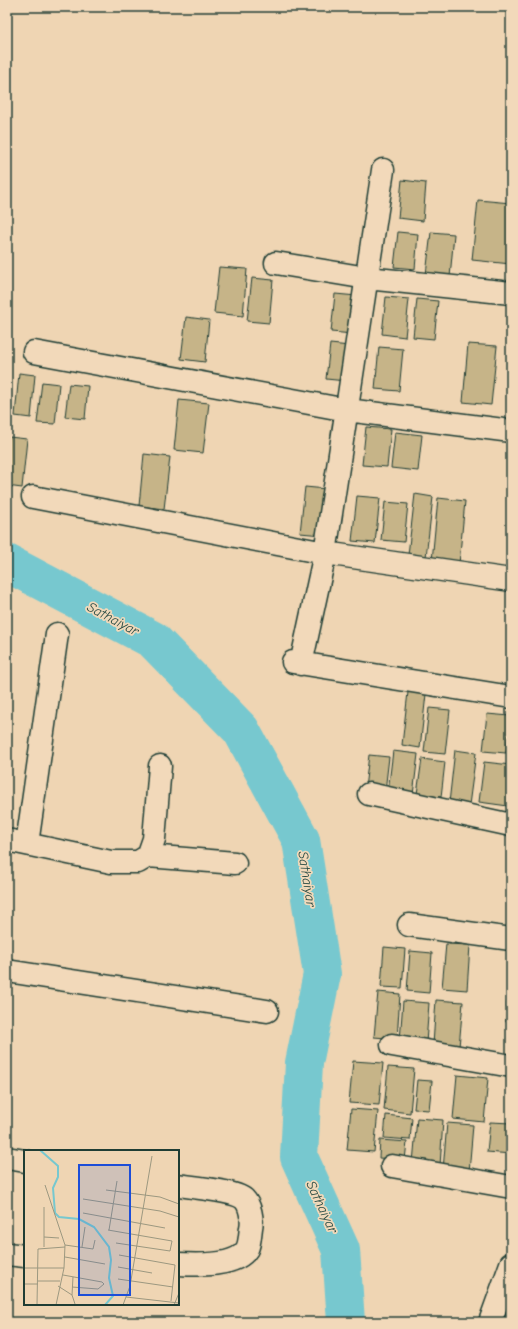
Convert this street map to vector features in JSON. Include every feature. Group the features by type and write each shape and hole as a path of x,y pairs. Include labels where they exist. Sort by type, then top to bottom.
{"street":[{"path":"383,170 325,553 297,663 511,698"},
{"path":"276,263 367,278 511,293"},
{"path":"34,352 347,410 511,431"},
{"path":"33,496 325,553 511,580"},
{"path":"57,634 17,842 111,862 138,862 148,856 235,863"},
{"path":"148,856 154,839 160,766"},
{"path":"369,794 511,825"},
{"path":"409,925 511,938"},
{"path":"7,971 267,1011"},
{"path":"392,1045 511,1066"},
{"path":"7,1158 24,1161"},
{"path":"392,1166 511,1187"},
{"path":"179,1185 228,1193 243,1198 249,1208 252,1223 248,1248 241,1256 226,1262 179,1264"},
{"path":"7,1254 24,1256"},
{"path":"490,1322 511,1264"}],"building":[{"path":"402,180 426,183 423,221 398,218"},
{"path":"478,200 511,203 511,264 472,260"},
{"path":"398,232 418,234 415,269 394,267"},
{"path":"431,232 454,234 450,277 426,275"},
{"path":"219,267 247,269 243,316 214,313"},
{"path":"252,278 273,280 269,323 247,321"},
{"path":"335,294 357,296 353,334 331,332"},
{"path":"386,297 409,299 405,337 382,334"},
{"path":"417,299 438,301 434,339 413,337"},
{"path":"186,317 209,320 205,362 181,359"},
{"path":"330,344 350,346 346,381 326,379"},
{"path":"468,344 497,346 491,405 463,402"},
{"path":"379,347 403,349 399,391 375,389"},
{"path":"19,373 35,375 31,418 15,416"},
{"path":"42,382 59,384 55,424 37,423"},
{"path":"69,384 88,386 85,419 65,417"},
{"path":"179,400 209,403 203,453 174,450"},
{"path":"366,427 391,429 387,467 362,465"},
{"path":"395,432 422,435 418,471 391,468"},
{"path":"9,437 27,439 22,488 7,486 7,455"},
{"path":"144,454 170,457 164,509 139,506"},
{"path":"305,487 326,489 322,535 300,533"},
{"path":"415,494 433,497 426,557 408,555"},
{"path":"357,496 380,498 375,543 352,541"},
{"path":"438,498 465,501 459,564 432,561"},
{"path":"385,502 408,504 404,542 381,540"},
{"path":"408,692 426,694 420,748 402,745"},
{"path":"429,708 450,710 445,754 424,752"},
{"path":"487,714 510,716 506,753 483,751"},
{"path":"455,750 476,753 469,805 449,803"},
{"path":"393,751 418,754 413,795 388,792"},
{"path":"369,755 389,757 385,791 365,788"},
{"path":"422,759 445,762 441,797 417,794"},
{"path":"484,762 511,765 511,783 508,806 479,802"},
{"path":"446,944 470,945 467,990 442,988"},
{"path":"384,947 405,949 402,988 381,987"},
{"path":"410,951 432,953 429,993 407,991"},
{"path":"509,960 511,960 511,990 507,990"},
{"path":"378,992 400,994 397,1039 374,1037"},
{"path":"436,1000 463,1002 459,1047 433,1045"},
{"path":"403,1001 429,1003 426,1043 400,1041"},
{"path":"507,1001 511,1001 511,1023 506,1022"},
{"path":"353,1061 383,1063 379,1105 349,1103"},
{"path":"388,1067 414,1069 410,1113 384,1110"},
{"path":"457,1075 488,1078 484,1122 453,1119"},
{"path":"417,1080 432,1081 429,1110 414,1109"},
{"path":"351,1109 378,1111 374,1152 347,1150"},
{"path":"386,1115 412,1118 410,1140 384,1138"},
{"path":"417,1118 443,1120 440,1166 413,1163"},
{"path":"490,1122 511,1123 511,1154 487,1152"},
{"path":"447,1123 473,1125 469,1172 443,1170"},
{"path":"380,1140 407,1142 405,1160 379,1158"}],"waterway":[{"name":"Sathaiyar","path":"7,563 153,640 241,730 301,840 322,974 304,1063 299,1157 341,1250 346,1322"}]}
